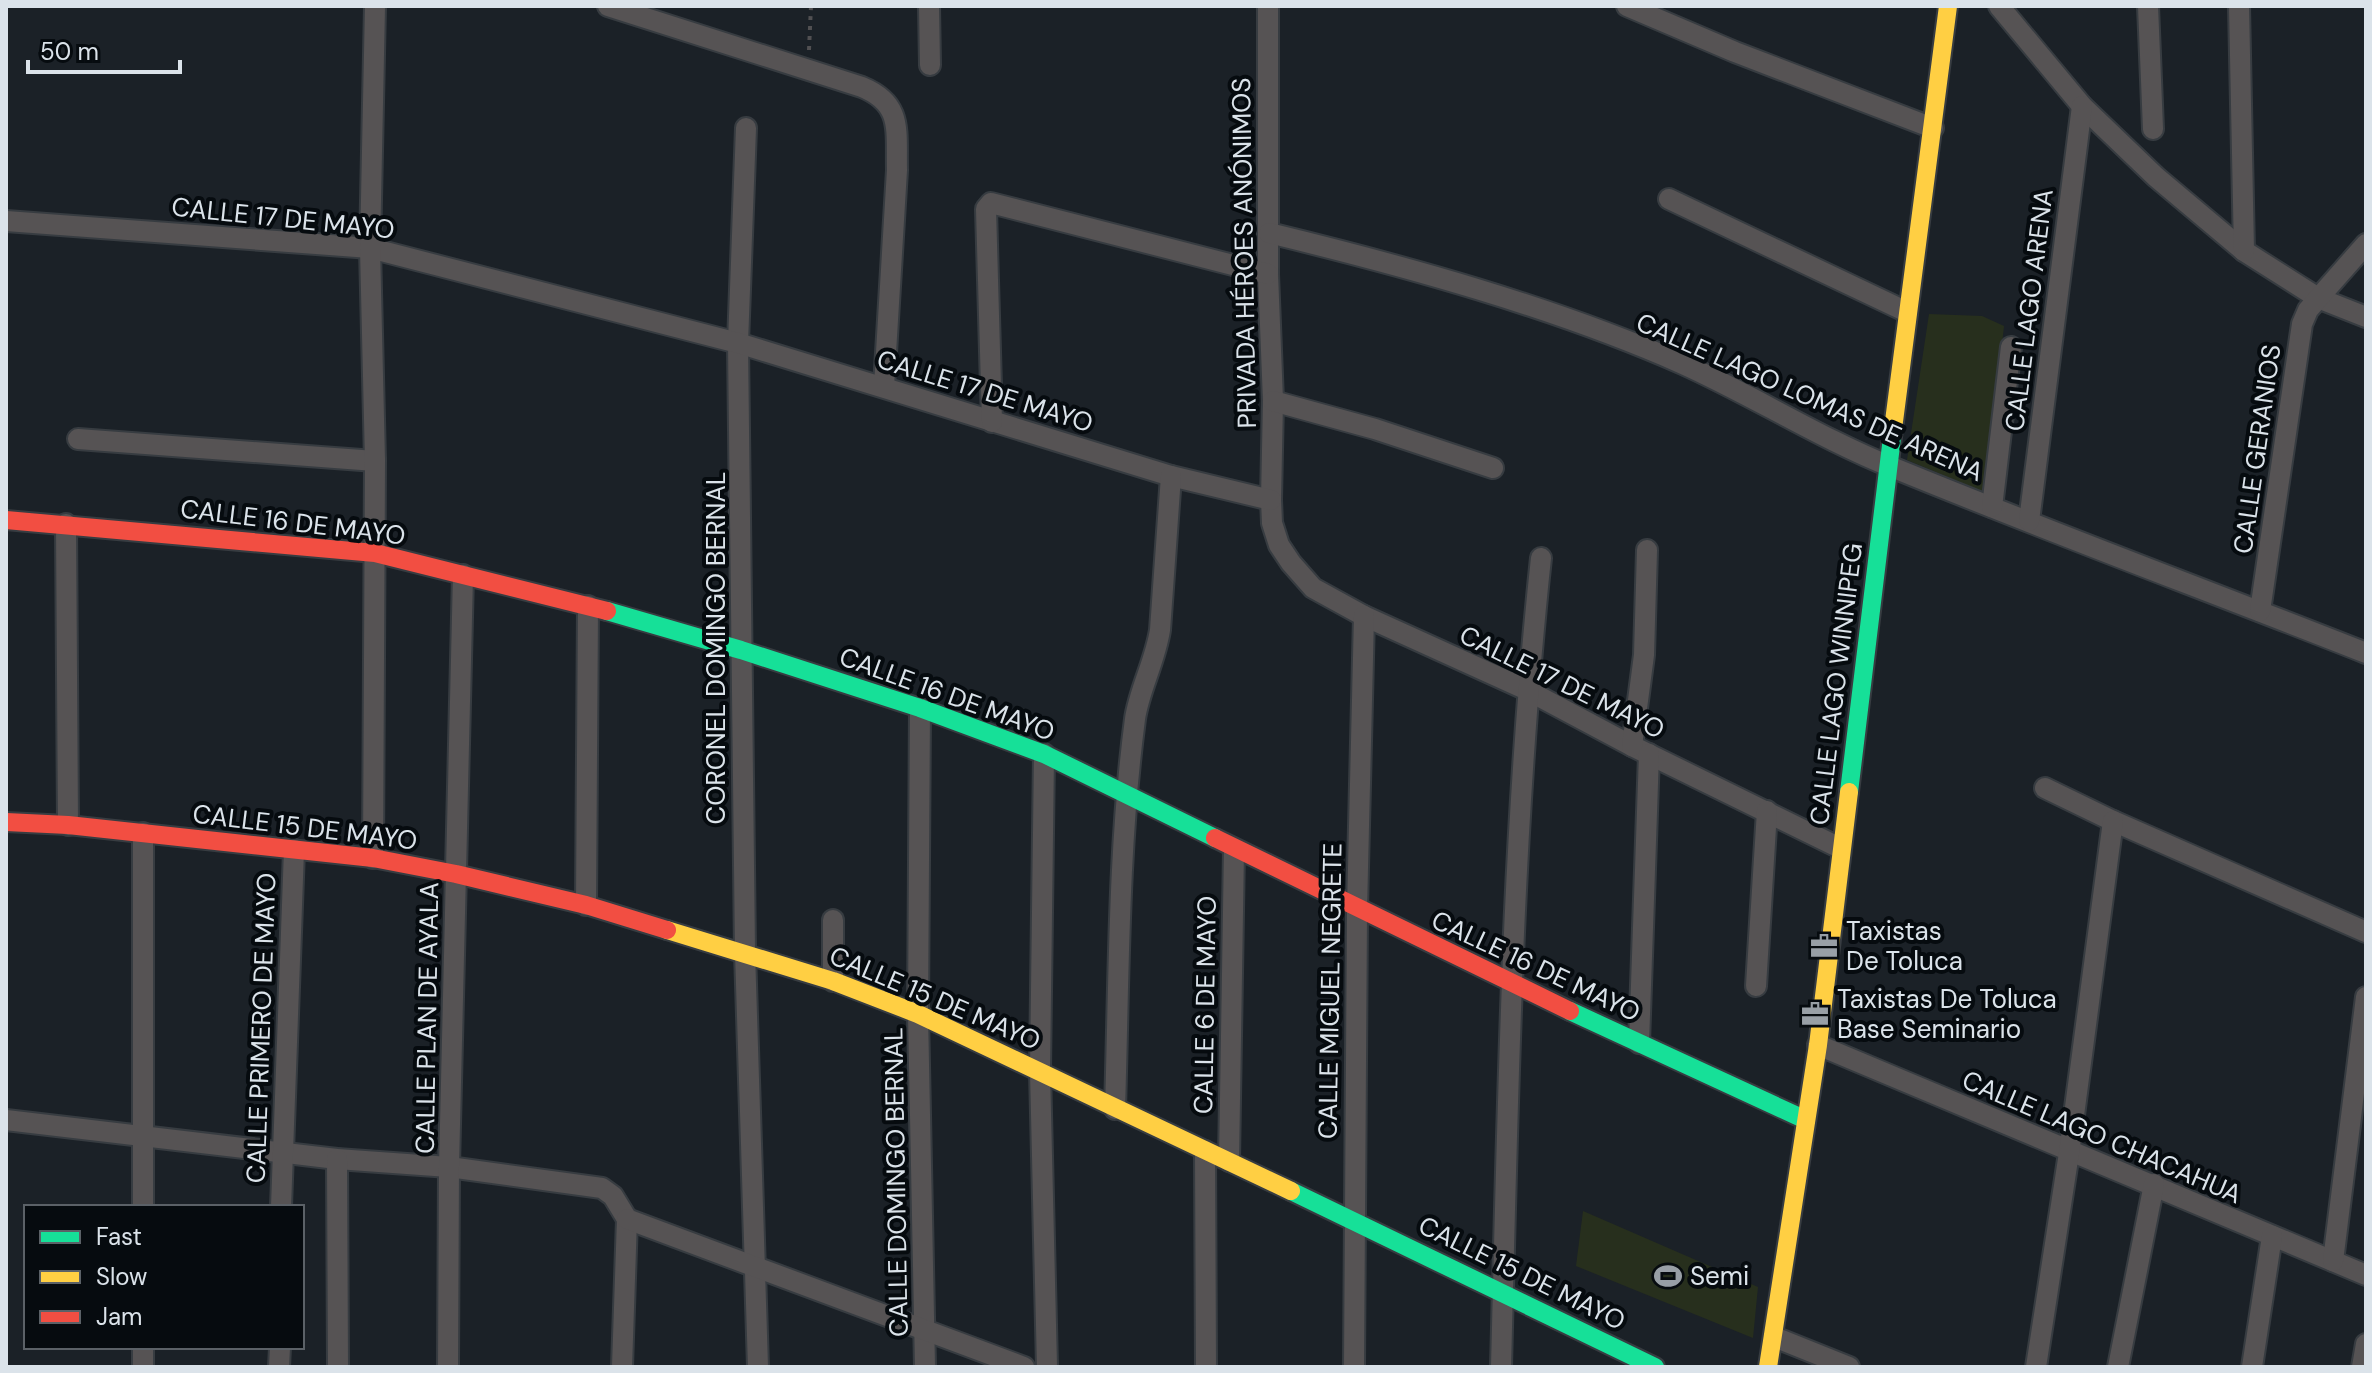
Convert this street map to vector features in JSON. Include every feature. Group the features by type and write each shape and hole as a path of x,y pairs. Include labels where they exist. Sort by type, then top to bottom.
{"street":[{"path":"373,858 375,461 370,248 375,6"},
{"path":"608,6 808,68 880,94 892,111 897,170 884,386"},
{"path":"929,6 930,65"},
{"name":"PRIVADA HÉROES ANÓNIMOS","path":"1268,6 1268,274 1273,401 1271,500"},
{"path":"1627,6 1735,52 1933,128"},
{"name":"CALLE LAGO WINNIPEG","path":"1768,1367 1818,1045 1907,312 1948,6"},
{"path":"1999,6 2082,106 2156,177 2244,251 2318,298 2366,317"},
{"path":"2148,6 2153,129"},
{"path":"2239,6 2244,251"},
{"name":"CALLE LAGO ARENA","path":"2029,521 2082,106"},
{"name":"CORONEL DOMINGO BERNAL","path":"746,128 738,343 745,952 758,1367"},
{"path":"1669,199 1907,312"},
{"path":"992,422 988,205 995,203 1268,274"},
{"name":"CALLE 17 DE MAYO","path":"6,221 370,248 738,343 1171,476 1271,500 1272,523 1279,545 1313,588 1364,616 1527,690 1840,848"},
{"name":"CALLE LAGO LOMAS DE ARENA","path":"1269,233 1359,255 1585,326 1682,364 1890,467 2366,653"},
{"name":"CALLE GERANIOS","path":"2260,611 2302,324 2308,310 2366,244"},
{"path":"1992,507 2011,347"},
{"path":"1273,401 1375,429 1493,468"},
{"path":"78,439 375,461"},
{"path":"1115,1109 1126,795 1136,713 1160,630 1171,476"},
{"name":"CALLE 16 DE MAYO","path":"6,520 375,553 588,606 741,650 920,708 1044,754 1511,984 1806,1120"},
{"path":"66,524 68,825"},
{"path":"1639,1043 1641,750 1647,550"},
{"path":"1501,1367 1511,984 1527,690 1541,558"},
{"name":"CALLE PLAN DE AYALA","path":"448,1367 449,1167 463,575"},
{"path":"586,905 588,606"},
{"name":"CALLE MIGUEL NEGRETE","path":"1354,1367 1357,910 1364,616"},
{"name":"CALLE DOMINGO BERNAL","path":"920,708 918,1014 925,1367"},
{"path":"1044,754 1040,1071 1047,1367"},
{"path":"2045,788 2366,932"},
{"name":"CALLE LAGO WINNIPEG","path":"1756,986 1767,811"},
{"path":"2036,1367 2069,1153 2113,821"},
{"name":"CALLE 15 DE MAYO","path":"6,822 68,825 373,858 586,905 833,981 918,1014 1040,1071 1655,1367"},
{"path":"143,833 143,1205"},
{"name":"CALLE 6 DE MAYO","path":"1229,1161 1234,849"},
{"name":"CALLE PRIMERO DE MAYO","path":"281,1205 294,850"},
{"path":"833,920 833,981"},
{"path":"2333,1261 2366,997"},
{"name":"CALLE LAGO CHACAHUA","path":"1818,1045 2069,1153 2154,1184 2366,1275"},
{"path":"6,1120 337,1159 449,1167 602,1188 613,1196 627,1219 622,1367"},
{"path":"1205,1151 1206,1367"},
{"path":"337,1159 338,1367"},
{"path":"2118,1367 2154,1184"},
{"path":"627,1219 1024,1367"},
{"path":"2252,1367 2272,1236"},
{"path":"1774,1337 1849,1367"},
{"path":"2362,1367 2366,1344"}],"path":[{"path":"808,68 811,6"}],"green space":[{"path":"1929,314 1982,316 2004,326 1986,493 1907,460"},
{"name":"Semi","path":"1583,1211 1758,1287 1753,1338 1576,1266"}],"traffic: fast":[{"path":"1849,792 1893,429"},
{"path":"607,611 741,650 920,708 1044,754 1215,838"},
{"path":"1570,1011 1806,1120"},
{"path":"1291,1191 1655,1367"}],"traffic: slow":[{"path":"1893,429 1948,6"},
{"path":"1768,1367 1818,1045 1849,792"},
{"path":"667,930 833,981 918,1014 1291,1191"}],"traffic: jam":[{"path":"6,520 375,553 607,611"},
{"path":"6,822 68,825 373,858 586,905 667,930"},
{"path":"1215,838 1570,1011"}],"place":[{"name":"Taxistas De Toluca","path":"1824,946"},
{"name":"Taxistas De Toluca Base Seminario","path":"1815,1014"},
{"name":"Semi","path":"1668,1276"}]}
